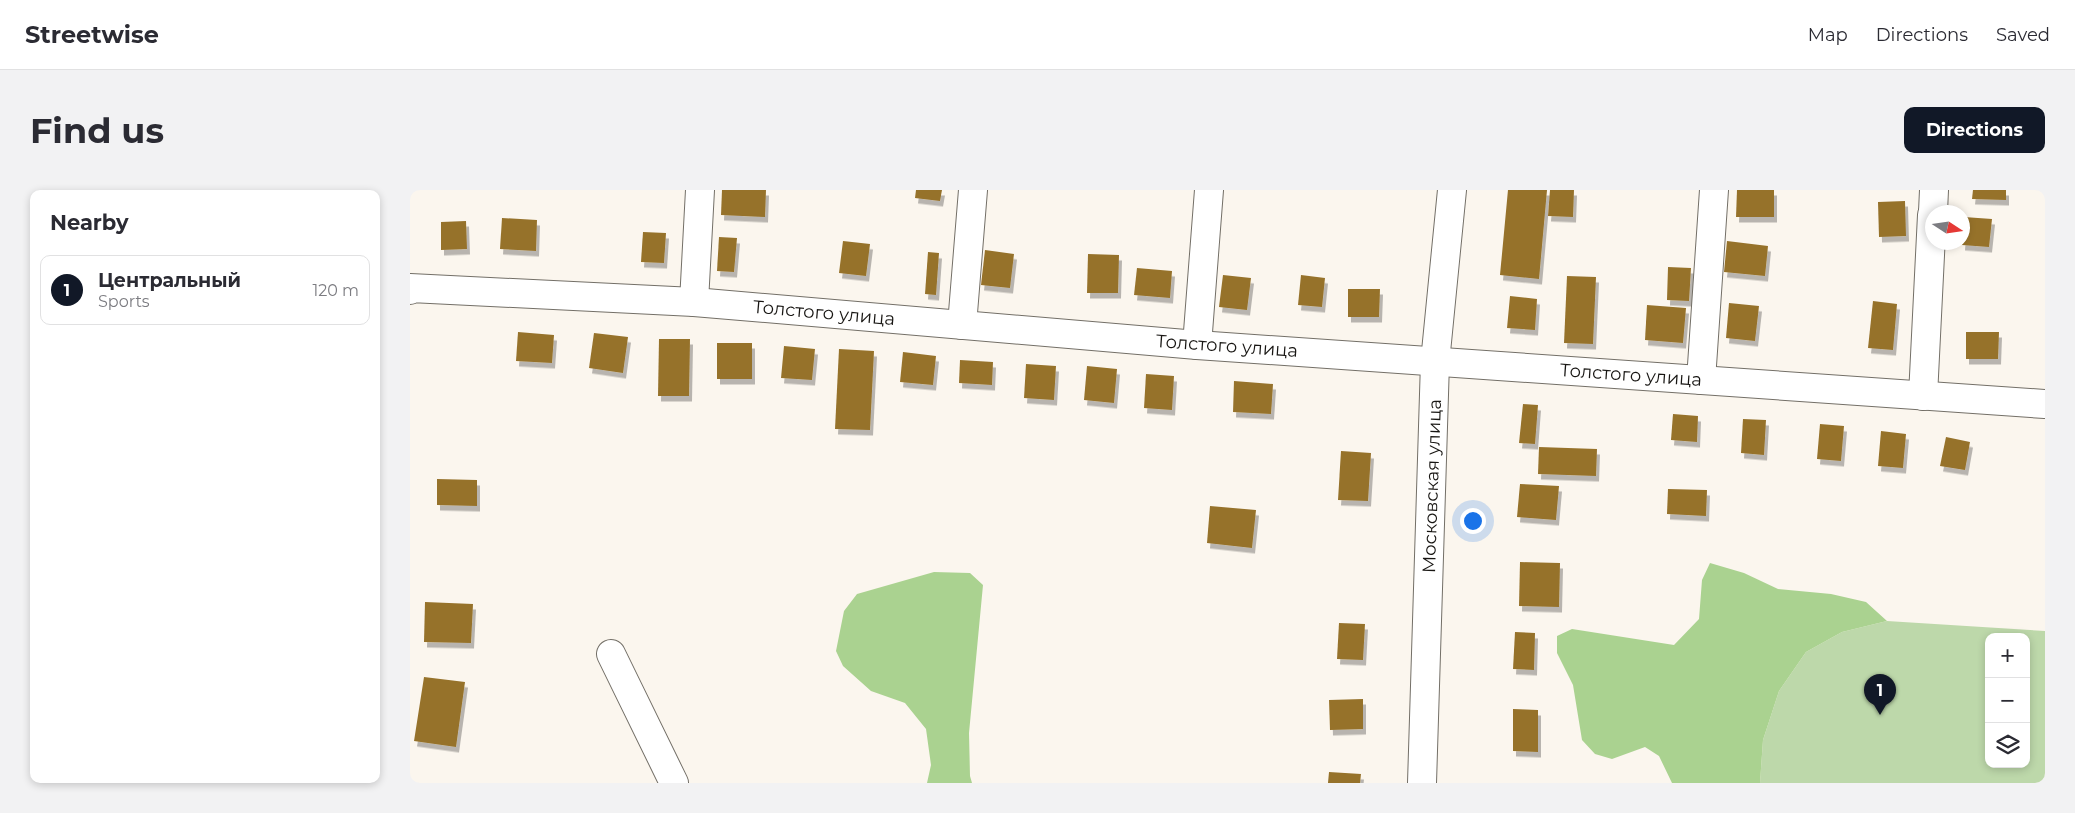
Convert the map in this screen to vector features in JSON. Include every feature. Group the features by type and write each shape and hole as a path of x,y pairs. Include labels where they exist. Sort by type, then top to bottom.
{"street":[{"path":"694,302 700,190"},
{"path":"962,325 973,190"},
{"path":"1197,344 1209,190"},
{"name":"Московская улица","path":"1422,783 1435,362 1452,190"},
{"path":"1701,380 1714,190"},
{"path":"1933,205 1934,190"},
{"path":"1923,396 1931,250"},
{"name":"Толстого улица","path":"410,289 694,302 1435,362 2045,404"},
{"path":"611,654 674,783"}],"green space":[{"path":"1710,563 1744,573 1778,589 1831,594 1866,602 1887,621 1842,632 1806,652 1779,691 1763,740 1760,783 1672,783 1659,756 1645,747 1612,759 1595,754 1582,740 1573,685 1557,653 1557,636 1572,629 1674,645 1699,619 1702,580"},
{"path":"934,572 970,573 983,585 969,733 970,776 972,783 927,783 931,765 926,729 905,703 871,691 843,666 836,651 844,611 857,594"},
{"path":"1887,621 2045,631 2045,783 1760,783 1763,740 1779,691 1806,652 1842,632"}],"building":[{"path":"722,190 766,190 765,217 721,215"},
{"path":"916,190 942,190 940,201 915,198"},
{"path":"1508,190 1547,190 1539,279 1500,275"},
{"path":"1550,190 1574,190 1573,217 1548,216"},
{"path":"1737,190 1774,190 1774,217 1736,217"},
{"path":"1973,190 2006,190 2006,200 1972,199"},
{"path":"1905,201 1906,236 1879,237 1878,202"},
{"path":"1970,217 1992,219 1989,247 1970,246"},
{"path":"502,218 537,220 536,251 500,249"},
{"path":"466,221 467,249 441,250 441,222"},
{"path":"643,232 666,233 664,263 641,262"},
{"path":"719,237 737,238 734,272 717,271"},
{"path":"843,241 870,244 866,276 839,273"},
{"path":"1727,241 1768,246 1765,276 1724,272"},
{"path":"985,250 1014,254 1010,288 981,285"},
{"path":"928,252 939,253 936,295 925,294"},
{"path":"1088,254 1119,255 1118,293 1087,293"},
{"path":"1668,267 1691,268 1689,301 1667,300"},
{"path":"1137,268 1172,271 1170,298 1134,295"},
{"path":"1223,275 1251,278 1247,310 1219,307"},
{"path":"1301,275 1325,278 1322,307 1298,305"},
{"path":"1567,276 1596,277 1593,344 1564,343"},
{"path":"1348,289 1380,289 1379,317 1348,317"},
{"path":"1510,296 1537,299 1535,330 1507,328"},
{"path":"1873,301 1897,304 1893,350 1868,348"},
{"path":"1729,303 1759,306 1755,341 1726,338"},
{"path":"1647,305 1686,308 1683,343 1645,340"},
{"path":"518,332 554,335 552,363 516,361"},
{"path":"1966,332 1999,332 1998,359 1966,359"},
{"path":"594,333 628,337 623,373 589,368"},
{"path":"659,339 690,339 689,396 658,396"},
{"path":"717,343 752,343 752,379 717,379"},
{"path":"784,346 815,349 812,380 781,378"},
{"path":"839,349 874,351 870,430 835,429"},
{"path":"903,352 936,356 933,385 900,382"},
{"path":"960,360 993,362 992,385 959,383"},
{"path":"1026,364 1056,366 1054,400 1024,398"},
{"path":"1087,366 1117,369 1114,403 1084,400"},
{"path":"1146,374 1174,376 1172,410 1144,408"},
{"path":"1234,381 1273,384 1271,414 1233,412"},
{"path":"1523,404 1538,405 1535,444 1519,443"},
{"path":"1673,414 1698,416 1697,442 1671,440"},
{"path":"1743,419 1766,420 1764,455 1741,453"},
{"path":"1820,424 1844,426 1841,461 1817,459"},
{"path":"1881,431 1906,434 1903,468 1878,466"},
{"path":"1946,437 1970,442 1965,470 1940,466"},
{"path":"1539,447 1597,449 1596,476 1538,474"},
{"path":"1341,451 1371,453 1368,501 1338,500"},
{"path":"437,479 477,480 477,506 437,505"},
{"path":"1520,484 1559,486 1556,520 1517,517"},
{"path":"1668,489 1707,490 1706,516 1667,514"},
{"path":"1210,506 1256,510 1252,548 1207,543"},
{"path":"1520,562 1560,563 1559,607 1519,606"},
{"path":"425,602 473,604 471,643 424,642"},
{"path":"1339,623 1365,624 1363,660 1337,659"},
{"path":"1515,632 1535,633 1534,670 1513,669"},
{"path":"424,677 465,682 456,747 414,741"},
{"path":"1363,699 1363,729 1330,730 1329,700"},
{"path":"1513,709 1538,710 1538,752 1513,751"},
{"path":"1329,772 1361,774 1360,783 1328,783"}],"place":[{"name":"Центральный","path":"1880,715"}]}
